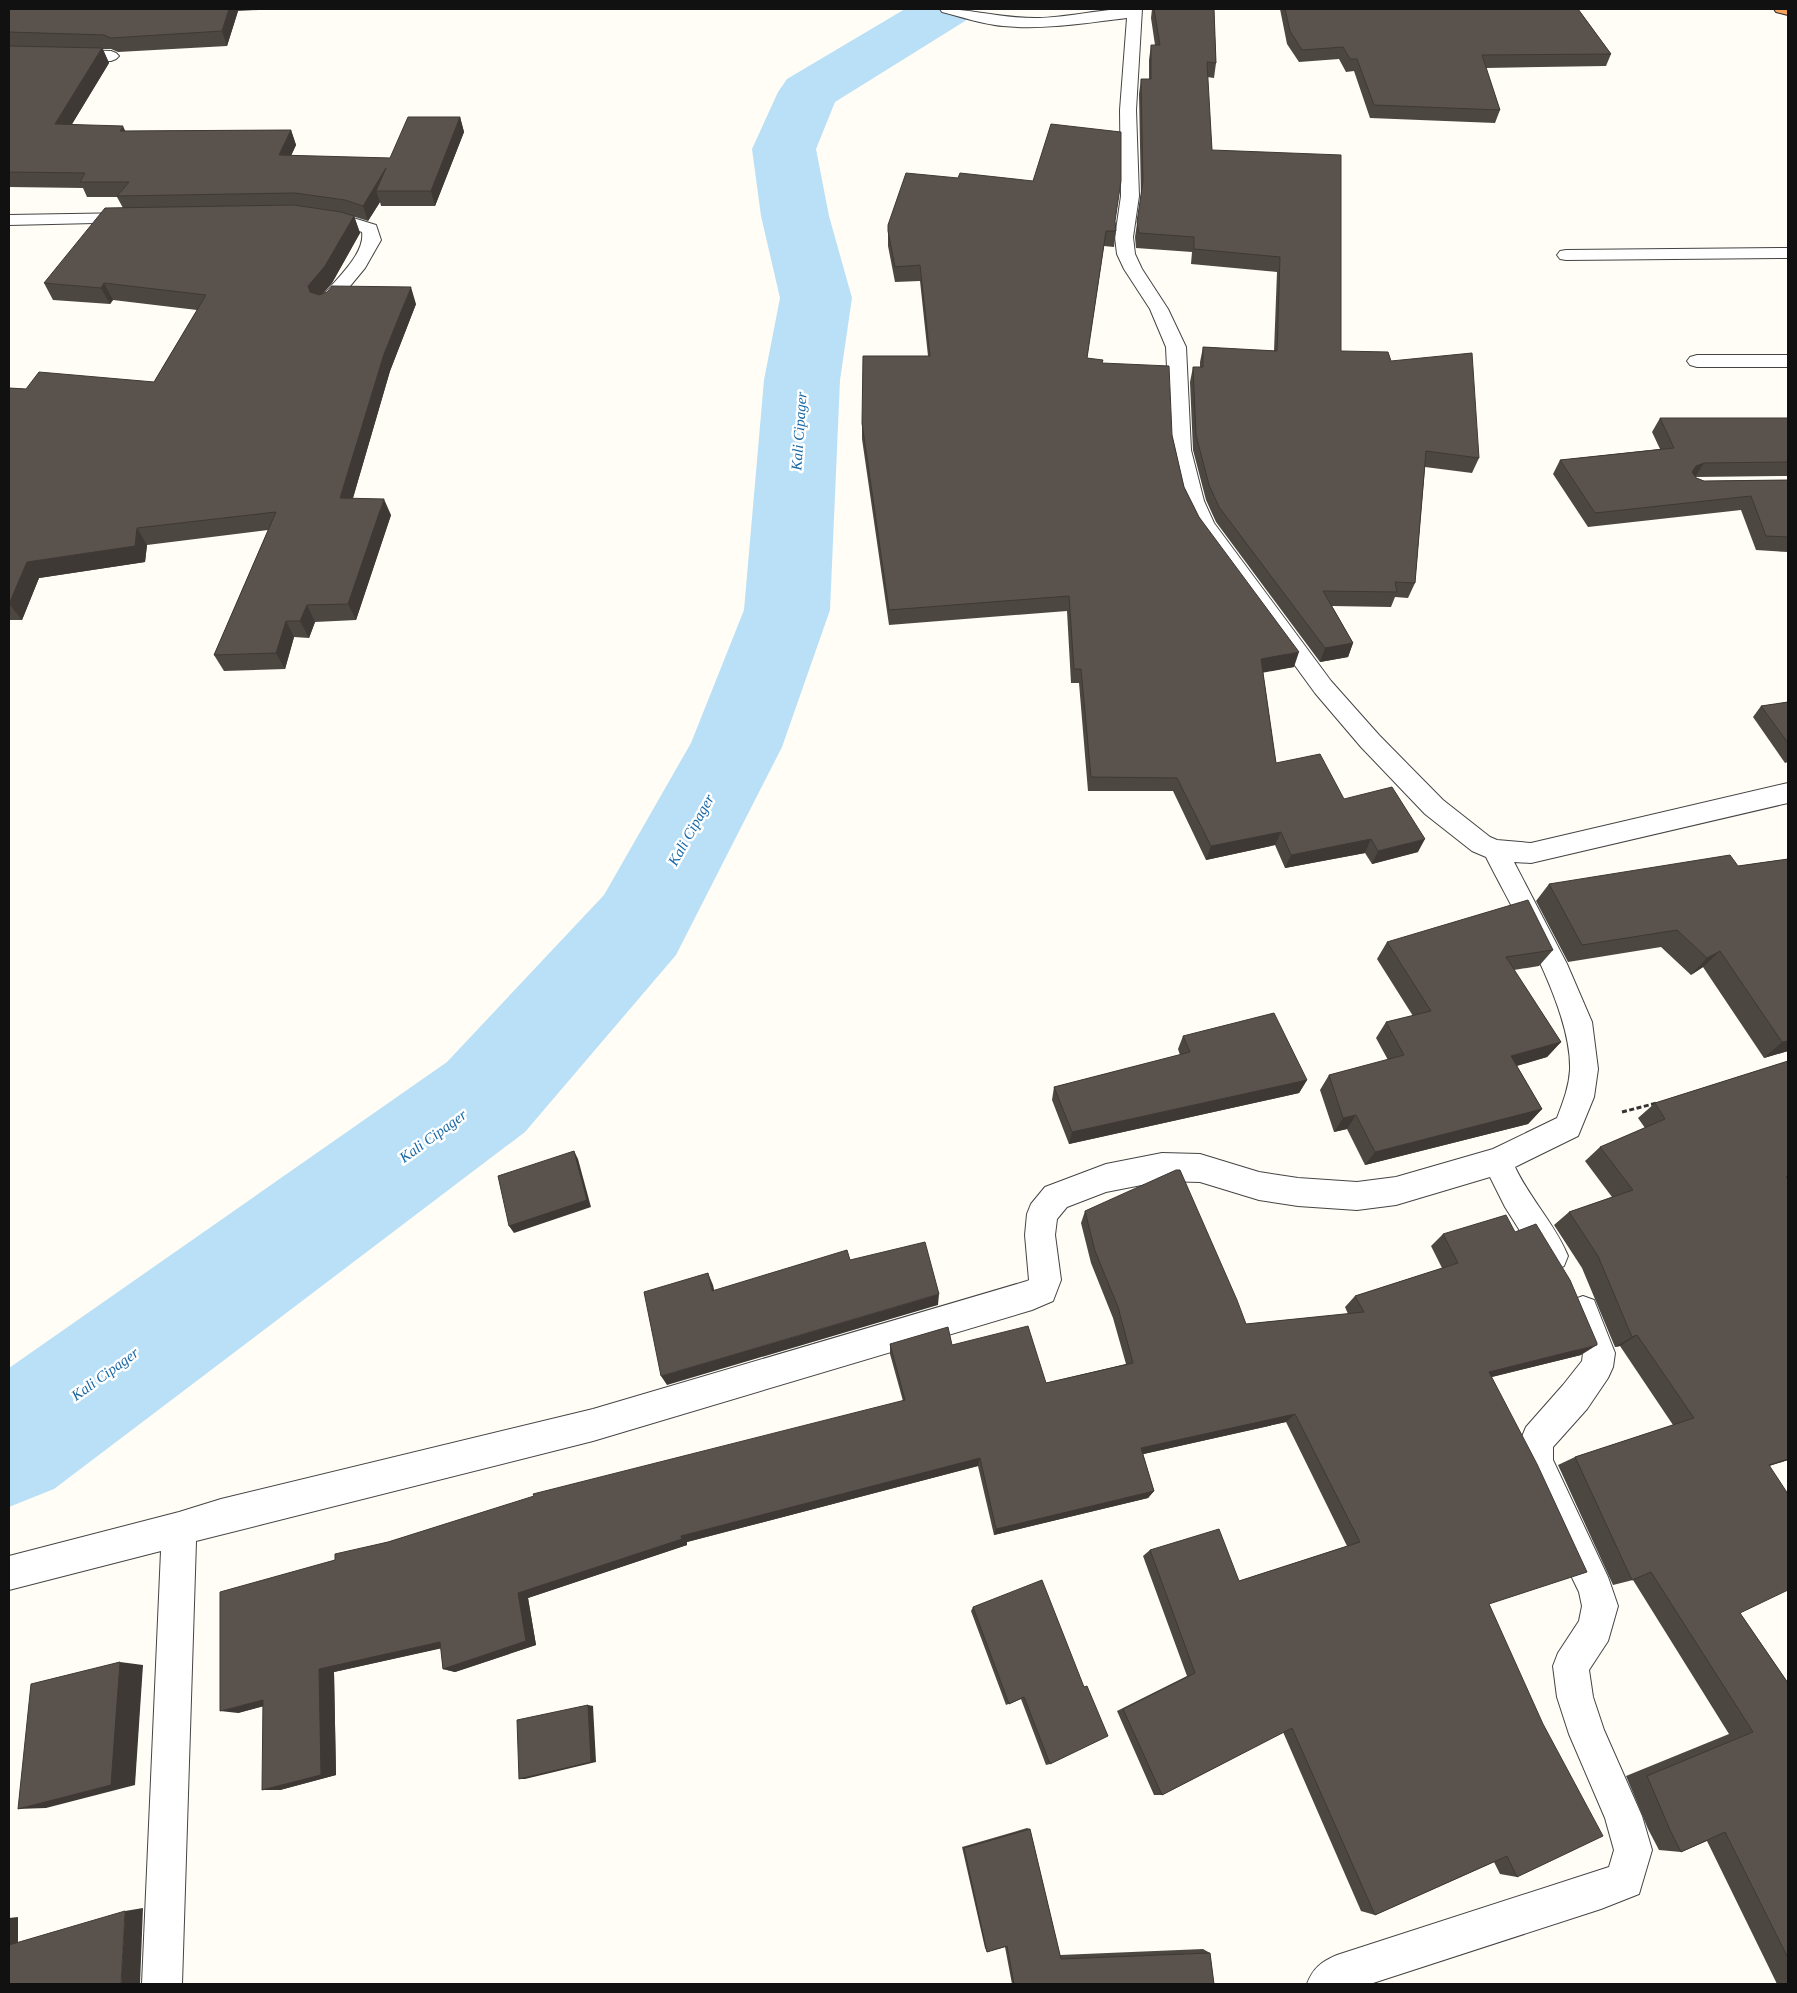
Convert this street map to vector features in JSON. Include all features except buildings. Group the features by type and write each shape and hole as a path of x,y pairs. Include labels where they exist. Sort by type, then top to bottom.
{"highway":[{"path":"1781,9 1788,11"}],"street":[{"path":"947,9 986,19 1020,22 1066,20 1135,10 1128,110 1130,196 1124,237 1126,254 1133,269 1159,309 1176,347 1176,393 1180,450 1193,501 1205,526 1322,687 1370,741 1434,807 1481,844 1495,850 1531,853 1788,793"},
{"path":"9,53 111,56"},
{"path":"301,215 350,222 370,229 372,240 359,264 325,304"},
{"path":"9,220 145,218"},
{"path":"1566,255 1788,253"},
{"path":"1697,361 1788,361"},
{"path":"9,1573 179,1529 221,1516 592,1425 1032,1295 1042,1290 1046,1280 1040,1235 1042,1214 1056,1197 1106,1178 1162,1167 1200,1168 1259,1186 1298,1192 1357,1196 1396,1191 1498,1161 1568,1127 1580,1097 1584,1069 1578,1022 1553,964 1495,850"},
{"path":"1327,1984 1337,1975 1601,1890 1625,1880 1633,1850 1623,1816 1587,1734 1575,1697 1571,1666 1595,1628 1600,1606 1596,1589 1557,1510 1536,1461 1538,1439 1575,1397 1597,1367 1599,1353 1570,1284 1501,1172 1498,1161"},
{"path":"162,1984 179,1529"}],"path":[{"path":"1568,1127 1664,1101"}],"waterway":[{"name":"Kali Cipager","path":"9,1444 486,1097 640,925 736,747 787,610 802,380 816,298 795,216 784,149 809,92 945,9"}]}
